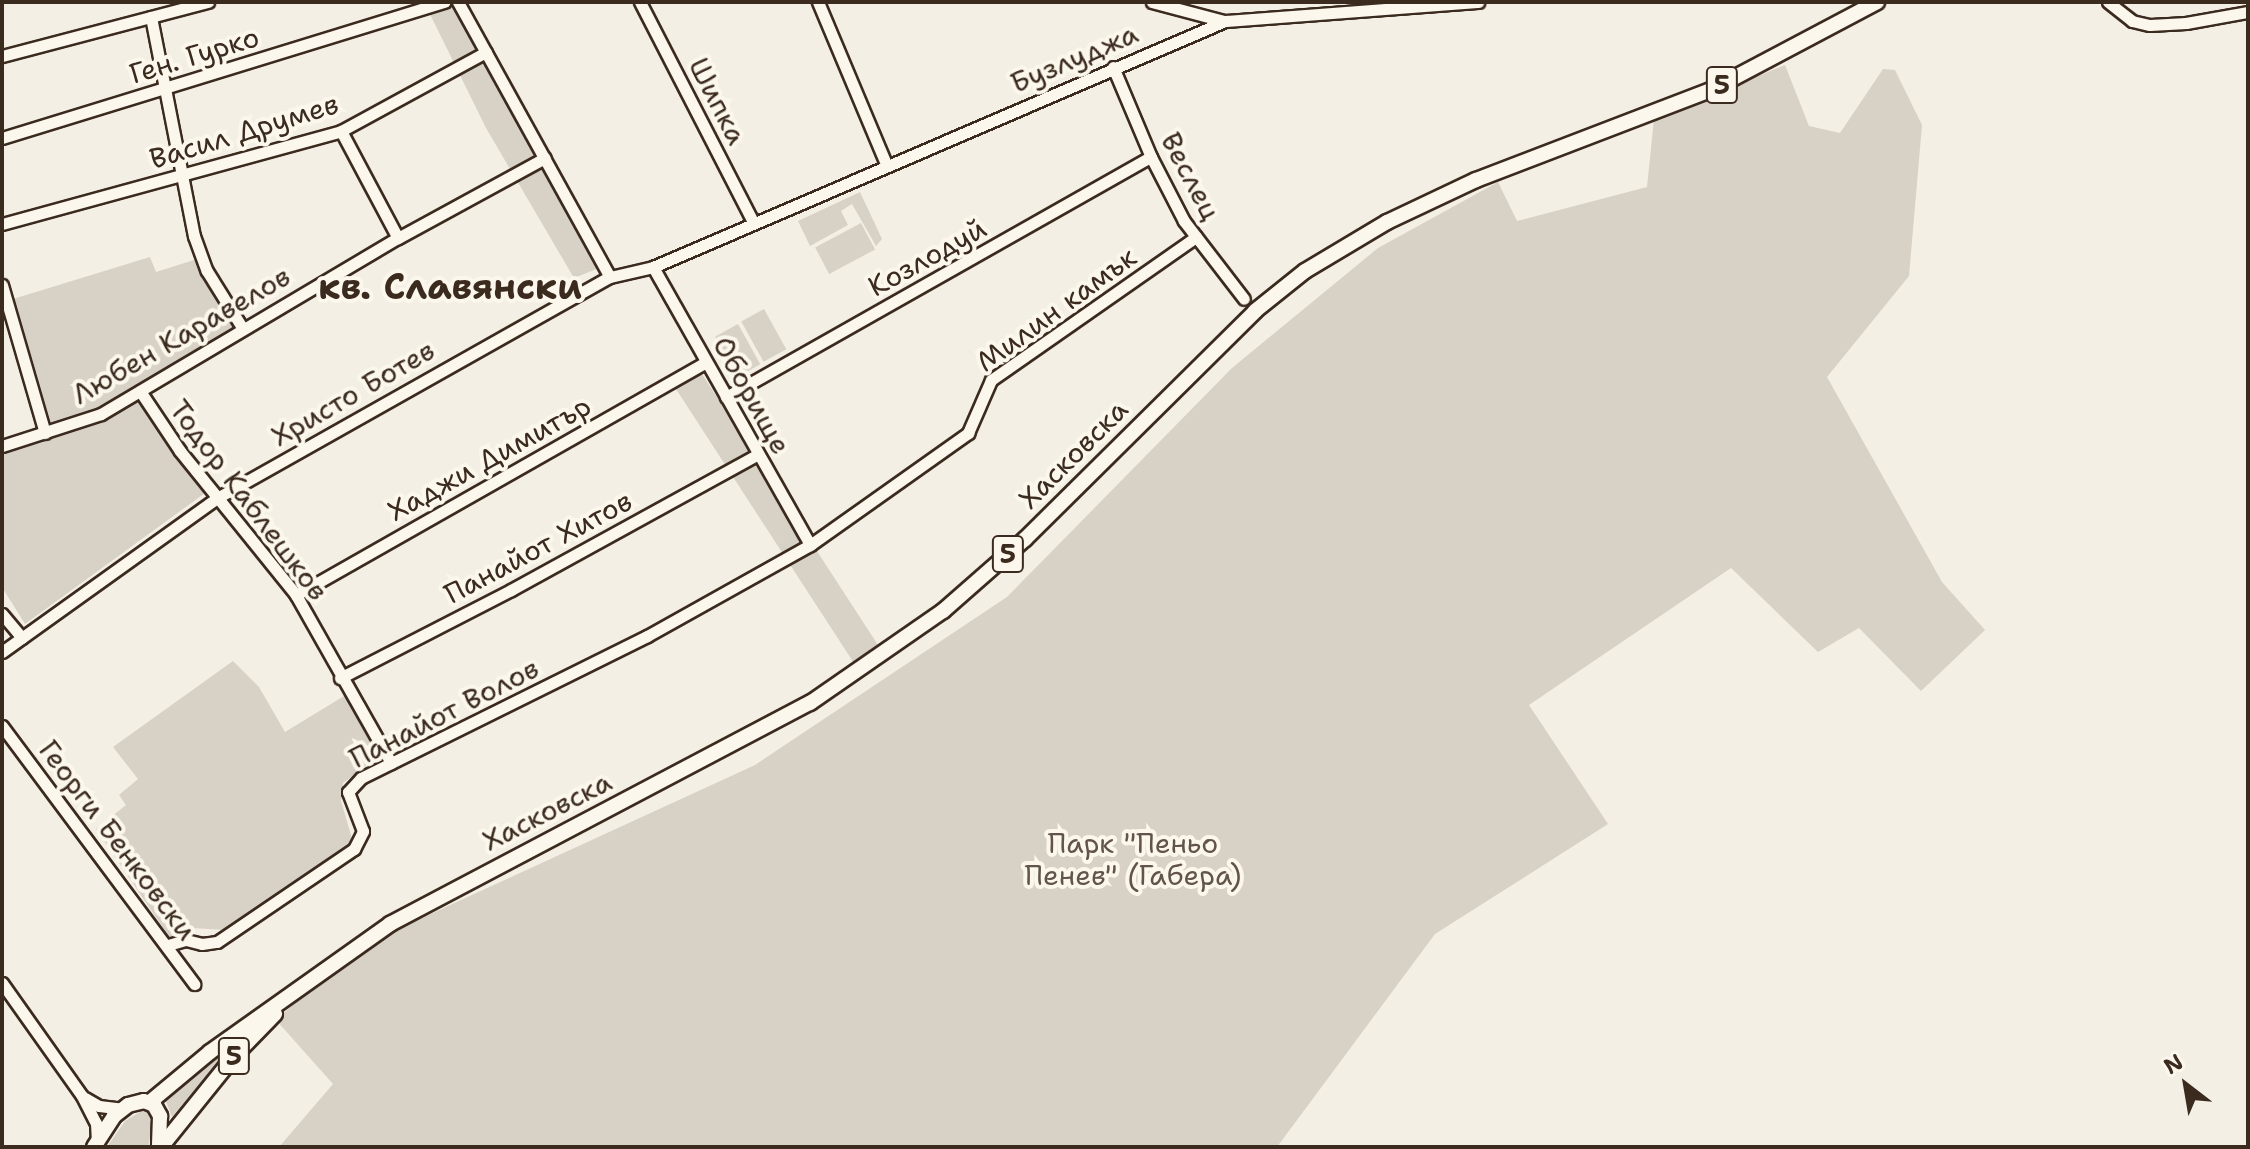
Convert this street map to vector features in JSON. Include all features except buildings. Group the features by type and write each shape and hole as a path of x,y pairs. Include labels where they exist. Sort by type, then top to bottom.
{"main road":[{"name":"Хасковска","path":"150,1102 210,1052 317,974 430,901 725,750 810,703 879,656 983,577 1237,328 1305,271 1387,222 1464,186 1711,90 1875,2"},
{"name":"Хасковска","path":"160,1147 249,1039 317,974"},
{"name":"5","path":"122,1109 136,1102 150,1102 160,1116 160,1147"},
{"path":"96,1144 122,1109"}],"street":[{"path":"2,56 208,2"},
{"name":"Ген. Гурко","path":"2,138 445,2"},
{"path":"458,2 610,277"},
{"name":"Шипка","path":"640,2 753,222"},
{"path":"818,2 886,164"},
{"path":"1152,2 1225,21"},
{"name":"Бузлуджа","path":"753,222 1225,21 1478,2"},
{"path":"2108,2 2132,21 2150,25 2186,23 2248,12"},
{"path":"151,17 167,89 181,177 207,271 243,329"},
{"name":"Васил Друмев","path":"2,224 341,131 486,52"},
{"name":"Веслец","path":"1113,67 1151,157 1196,237 1244,299"},
{"path":"341,131 398,238"},
{"name":"Козлодуй","path":"726,397 1151,157"},
{"name":"Любен Каравелов","path":"2,446 101,414 398,238 545,158"},
{"name":"Христо Ботев","path":"2,652 217,498 610,277 653,267 753,222"},
{"name":"Милин камък","path":"810,545 968,433 991,380 1196,237"},
{"name":"Оборище","path":"653,267 810,545"},
{"path":"2,285 45,433"},
{"name":"Хаджи Димитър","path":"296,595 705,363"},
{"name":"Тодор Каблешков","path":"140,391 217,498 296,595 340,678 391,763"},
{"name":"Панайот Хитов","path":"340,678 511,590 757,455"},
{"name":"Панайот Волов","path":"168,945 186,940 209,945 217,942 354,849 363,831 348,792 361,778 661,629 810,545"},
{"path":"2,614 22,638"},
{"name":"Георги Бенковски","path":"2,726 168,945 194,984"},
{"path":"2,983 82,1096 96,1123 96,1144"},
{"path":"82,1096 99,1106 122,1109"}],"green space":[{"path":"424,2 462,2 604,266 574,278 486,128"},
{"name":"Парк \"Пеньо Пенев\" (Габера)","path":"1785,65 1809,126 1840,133 1883,69 1895,70 1922,125 1909,276 1827,377 1942,582 1985,630 1921,691 1859,628 1818,652 1731,568 1529,705 1608,824 1435,934 1277,1147 279,1147 333,1084 276,1020 314,986 398,929 755,765 1007,597 1232,368 1378,248 1498,182 1517,221 1647,187 1654,119"},
{"path":"860,192 882,239 876,246 852,204 841,211 848,225 810,246 798,221"},
{"path":"861,223 875,249 829,274 815,247"},
{"path":"150,257 156,272 197,259 205,280 235,328 131,388 205,493 25,624 2,587 2,451 49,437 13,299"},
{"path":"764,309 786,349 764,362 741,322"},
{"path":"738,324 760,364 738,377 715,337"},
{"path":"700,371 878,645 853,662 675,387"},
{"path":"233,661 259,687 285,732 349,693 385,752 343,783 341,801 353,842 225,930 192,928 170,938 96,829 126,805 119,795 138,779 113,747"},
{"path":"242,1034 172,1117 165,1099"},
{"path":"143,1110 149,1113 152,1127 148,1147 107,1147 125,1121"}],"district":[{"name":"кв. Славянски","path":"450,287"}]}
